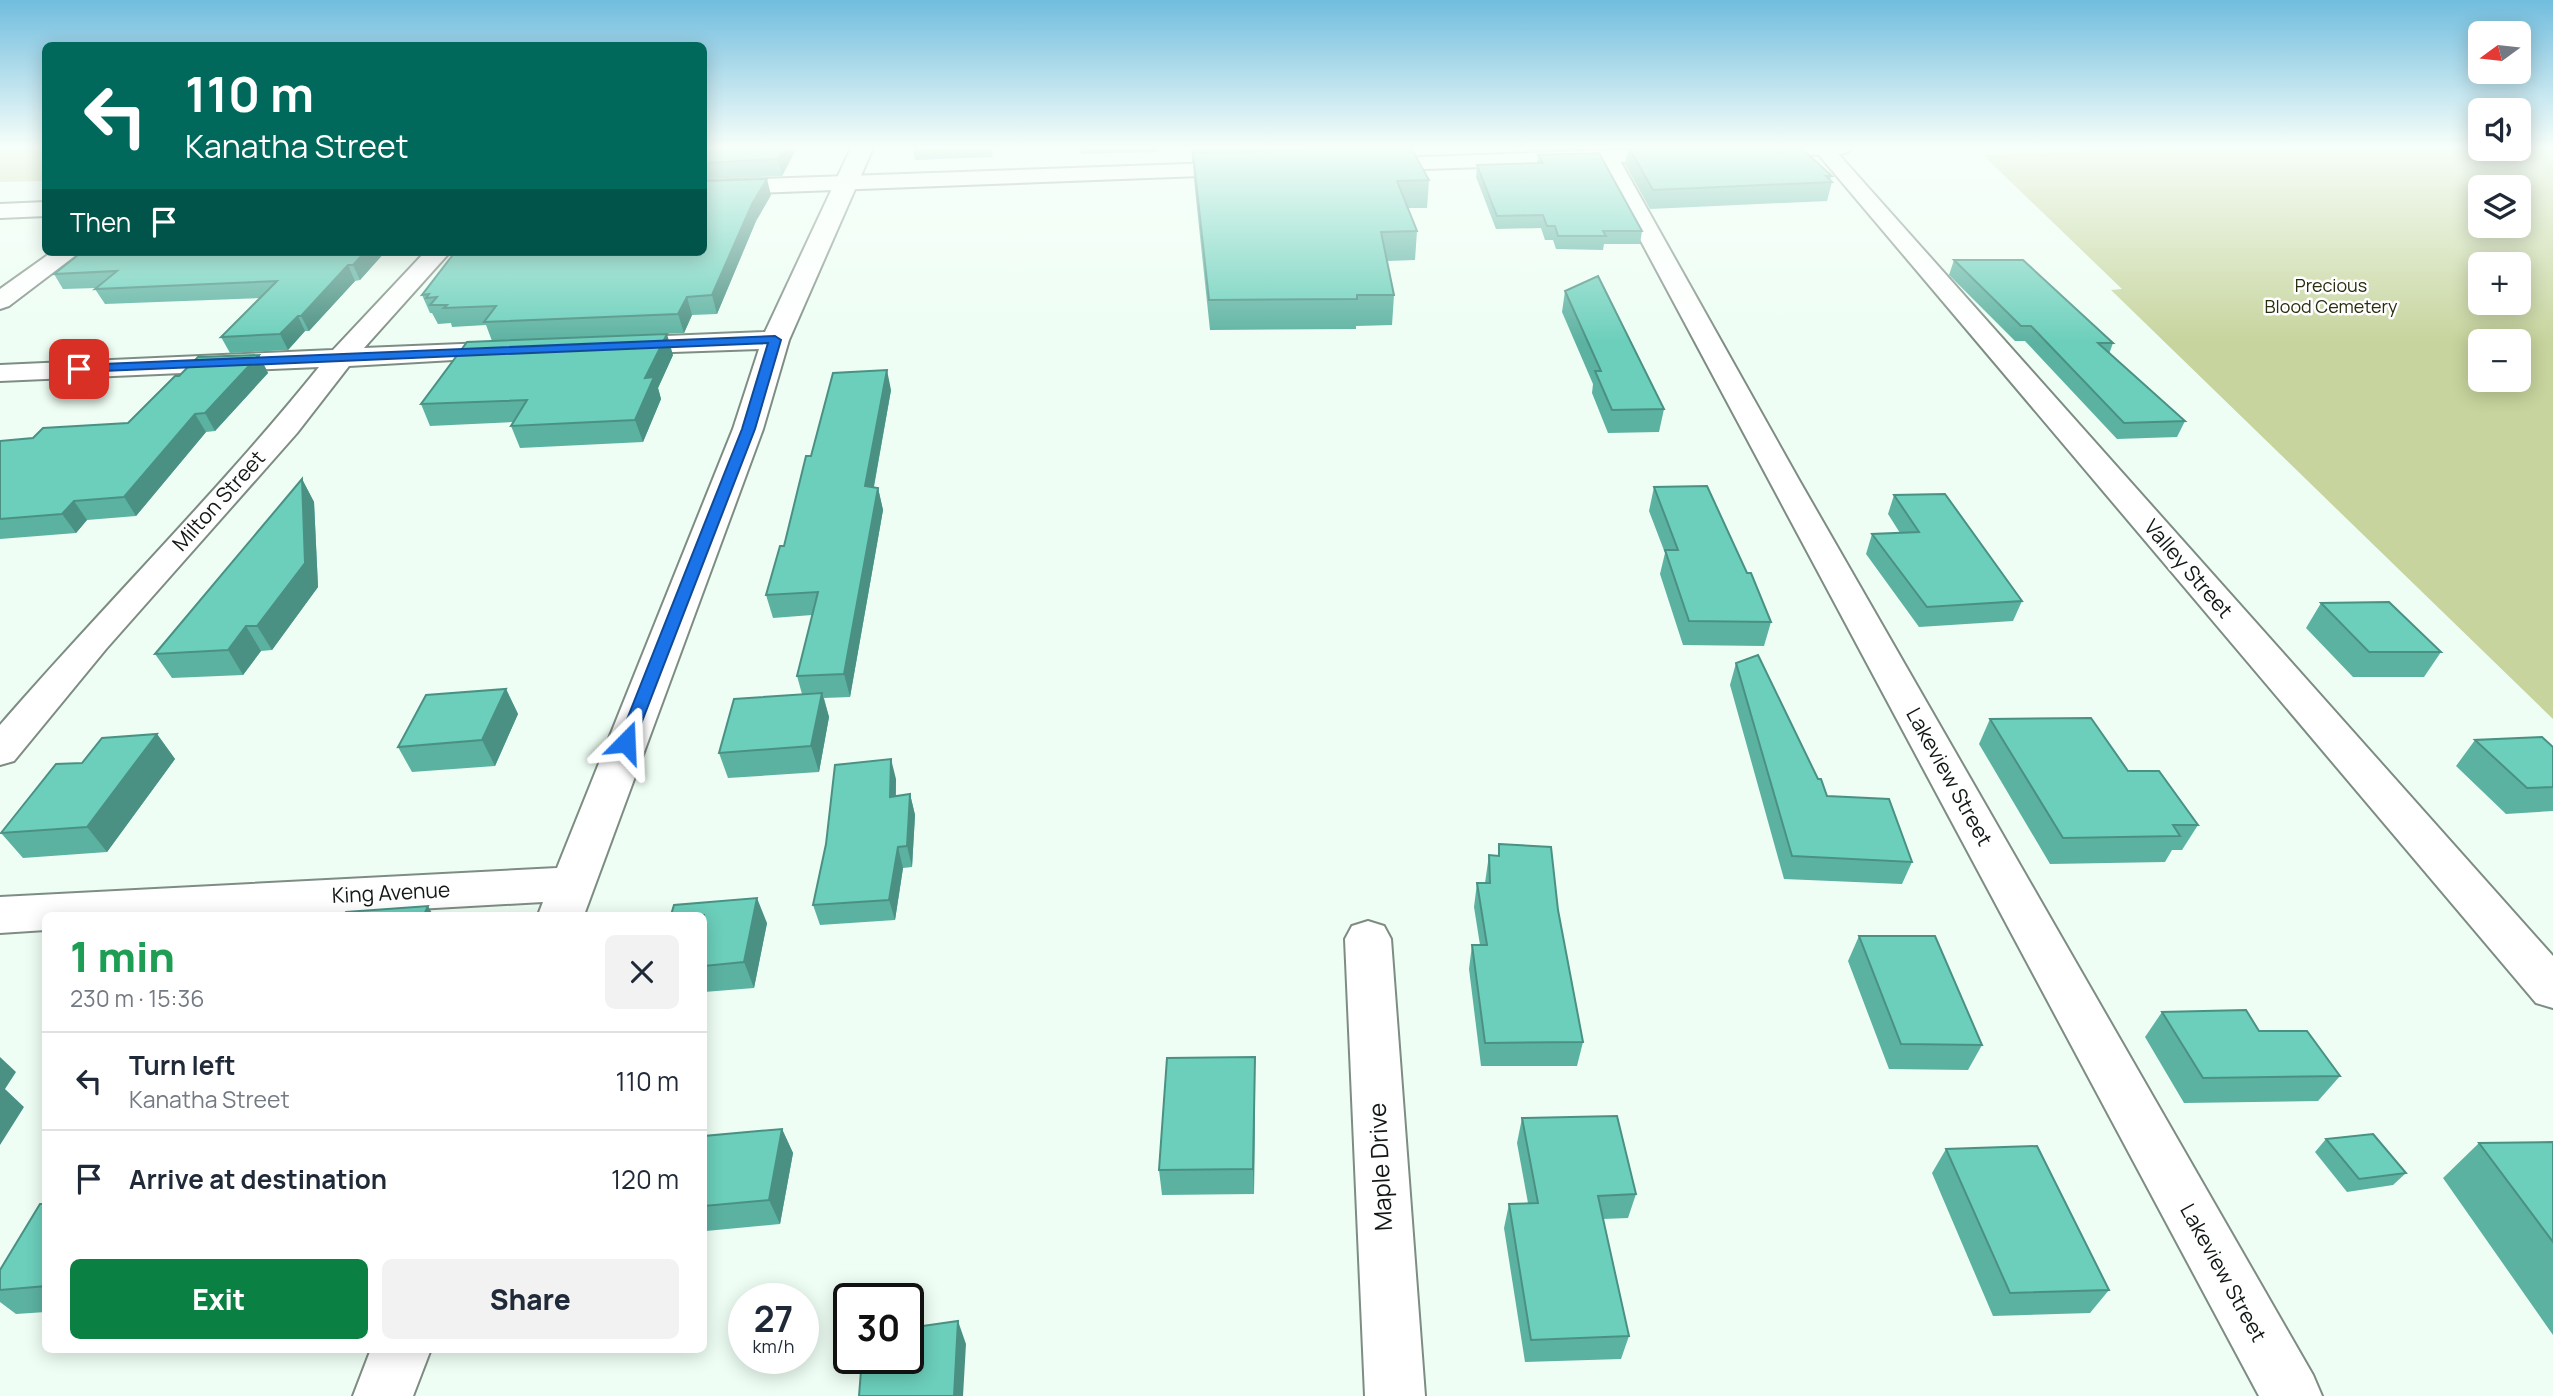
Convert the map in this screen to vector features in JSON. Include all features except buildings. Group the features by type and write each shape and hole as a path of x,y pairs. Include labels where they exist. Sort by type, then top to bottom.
{"street":[{"path":"566,900 730,479 775,340 833,213"},
{"name":"Lakeview Street","path":"1638,213 2292,1396"},
{"name":"Valley Street","path":"1879,213 2553,989"},
{"path":"0,301 62,256"},
{"name":"Milton Street","path":"0,751 93,641 286,426 342,356 434,256"},
{"path":"594,347 775,340"},
{"path":"0,373 538,349"},
{"name":"King Avenue","path":"113,912 566,900"},
{"name":"King Avenue","path":"0,915 42,914"},
{"name":"Maple Drive","path":"1368,939 1395,1396"},
{"path":"383,1396 399,1353"}],"green space":[{"name":"Precious Blood Cemetery","path":"2043,213 2468,213 2468,238 2531,238 2531,213 2553,213 2553,719 2111,290 2122,289"}],"route":[{"path":"79,369 775,340 748,429 626,742"}]}
